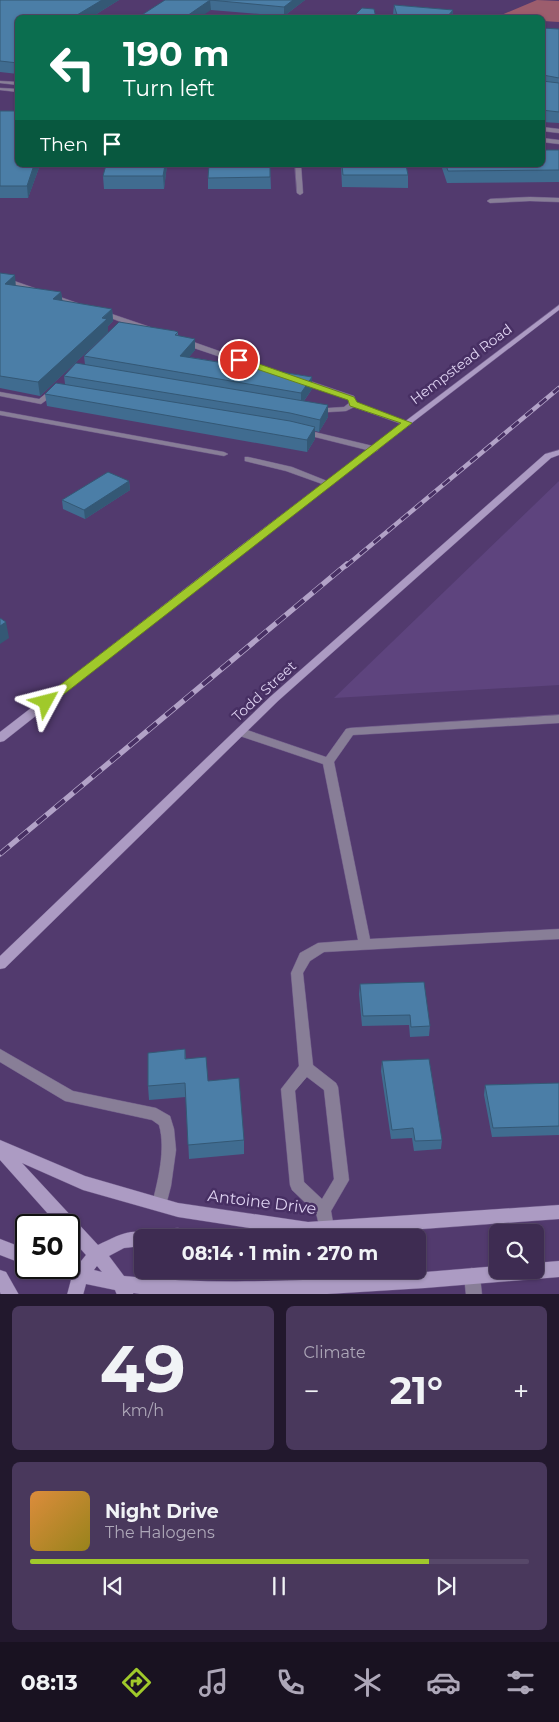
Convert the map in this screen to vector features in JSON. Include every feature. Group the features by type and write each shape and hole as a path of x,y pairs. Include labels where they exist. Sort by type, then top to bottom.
{"main road":[{"name":"Hempstead Road","path":"0,738 328,483 559,307"},
{"name":"Todd Street","path":"0,964 274,699 548,456 559,452"},
{"name":"Antoine Drive","path":"0,1149 83,1183 178,1210 308,1229 559,1212"},
{"path":"0,1149 58,1214"},
{"path":"80,1237 97,1254 124,1289"},
{"path":"134,1240 122,1242 97,1254 80,1274 124,1289 271,1291 366,1289 472,1276 559,1269"},
{"path":"0,1247 15,1253"},
{"path":"0,1278 11,1294"},
{"path":"75,1294 79,1279"}],"street":[{"path":"0,82 15,84"},
{"path":"0,89 15,91"},
{"path":"545,129 559,131"},
{"path":"545,140 559,142"},
{"path":"298,167 300,194"},
{"path":"490,201 559,200"},
{"path":"0,278 154,331"},
{"path":"120,328 126,321"},
{"path":"173,338 286,376"},
{"path":"295,379 351,398 354,404 407,423"},
{"path":"0,394 41,402 55,390 63,387"},
{"path":"310,410 320,412 346,409 354,404"},
{"path":"0,413 224,454"},
{"path":"290,429 374,449"},
{"path":"248,459 289,469 328,483"},
{"path":"365,945 328,762 350,732 559,719"},
{"path":"240,732 328,762"},
{"path":"326,1228 323,1210 298,1185 288,1089 306,1068 297,973 305,957 322,947 559,934"},
{"path":"0,1055 70,1097 156,1114 164,1121 168,1138 166,1180 160,1204"},
{"path":"306,1068 331,1087 342,1180 323,1210"},
{"path":"472,1276 474,1294"}],"shaded area":[{"path":"537,0 559,1 559,22 545,21 545,15 501,15"},
{"path":"559,481 559,685 334,698"}],"building":[{"path":"0,0 102,0 77,15 15,15 15,63 0,61"},
{"path":"165,0 210,0 188,15 142,15"},
{"path":"210,0 293,0 284,7"},
{"path":"394,5 453,10 449,15 397,15"},
{"path":"362,8 374,9 375,15 355,15"},
{"path":"545,28 559,29 559,78 545,75"},
{"path":"545,81 559,83 559,112 545,110"},
{"path":"0,111 15,111 15,167 33,167 27,186 0,186"},
{"path":"545,150 559,150 559,170 448,171 447,167 545,167"},
{"path":"105,167 165,167 163,176 103,176"},
{"path":"209,167 270,167 270,177 208,178"},
{"path":"342,167 406,167 408,175 343,175"},
{"path":"0,273 15,275 5,284 61,292 53,299 112,309 102,318 107,319 38,382 0,376"},
{"path":"119,322 175,331 178,332 175,335 195,339 180,356 312,377 301,393 84,356"},
{"path":"76,363 328,405 320,420 290,413 64,376"},
{"path":"56,383 290,421 315,427 307,440 45,394"},
{"path":"108,472 129,481 84,510 62,500"},
{"path":"0,618 6,622 0,626"},
{"path":"424,982 430,1026 411,1027 410,1015 363,1016 360,984"},
{"path":"185,1049 185,1059 206,1057 208,1081 239,1078 244,1140 188,1145 185,1083 148,1086 148,1053"},
{"path":"429,1059 442,1140 415,1141 413,1128 392,1130 382,1061"},
{"path":"559,1083 559,1126 493,1128 485,1085"}],"railway":[{"path":"346,566 559,388"},
{"path":"0,854 347,564"}],"route":[{"path":"46,702 407,423 354,404 351,398 239,360"}]}
